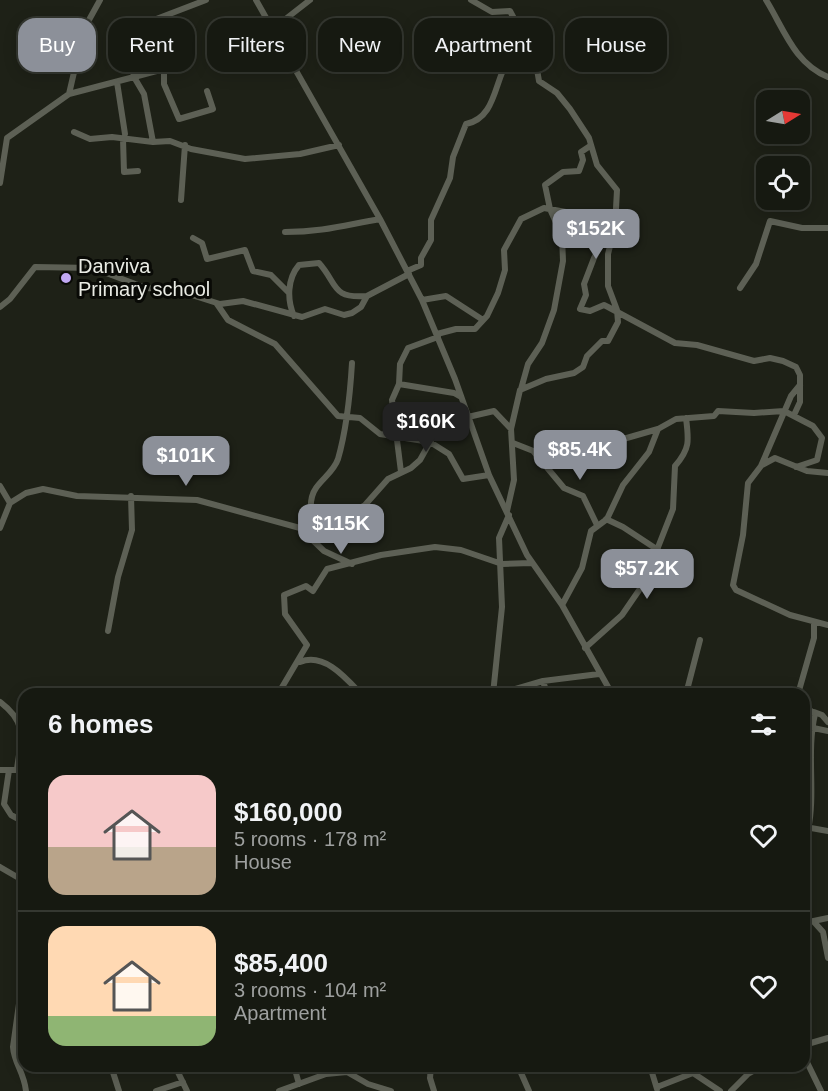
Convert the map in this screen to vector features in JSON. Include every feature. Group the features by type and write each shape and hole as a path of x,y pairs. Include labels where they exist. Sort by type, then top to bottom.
{"street":[{"path":"69,94 84,29 100,0"},
{"path":"153,142 144,94 134,77 125,31 206,0"},
{"path":"256,0 266,18"},
{"path":"287,18 310,0"},
{"path":"471,0 492,12 510,11 513,18"},
{"path":"766,0 798,56 813,70 828,77"},
{"path":"0,183 7,138 69,94 153,72"},
{"path":"164,72 164,84 179,119 213,109 207,91"},
{"path":"297,72 380,219 422,300 489,475 531,563 562,605 608,688"},
{"path":"214,302 243,301 264,309 280,309 302,317 325,309 348,315 360,307 368,296 421,265 421,258 431,240 431,220 450,178 457,142 466,124 481,118 494,99 502,72"},
{"path":"521,389 546,379 568,375 583,367 587,356 602,341 608,341 613,335 618,322 608,286 608,254 614,234 617,188 597,165 588,135 558,93 539,81 537,72"},
{"path":"117,82 124,137 124,172 138,171"},
{"path":"74,132 90,139 124,137 153,142 170,141 191,149 245,159 296,154 339,145"},
{"path":"181,200 185,145"},
{"path":"494,688 502,607 500,580 502,564 499,538 508,513 514,480 511,429 528,364 547,333 559,292 563,261 559,223 550,209 545,188 546,183 563,172 579,171 583,160 581,152 590,146"},
{"path":"401,472 392,400 399,384 400,364 405,351 417,344 460,328 475,329 483,320 498,293 506,270 504,250 514,229 524,217 540,209 550,209 588,220 616,219"},
{"path":"285,232 335,230 345,224 380,219"},
{"path":"740,288 756,264 770,221 802,228 828,228"},
{"path":"614,234 599,248 584,284 586,295 580,306 583,310 590,311 604,305 675,343 697,345 754,361 770,358 783,361 798,369 800,404 794,415"},
{"path":"193,238 202,243 207,259 245,250 252,270 271,275 290,293"},
{"path":"294,316 290,305 290,293 298,267 317,262 321,264 335,288 348,297 368,296"},
{"path":"0,307 13,296 33,268 65,266 93,268 146,288 177,290 214,302 220,306 228,320 275,344 338,416 360,418 380,434 430,442 449,454 463,479 489,475"},
{"path":"422,300 446,296 483,320"},
{"path":"315,542 311,506 314,492 336,462 348,417 352,363"},
{"path":"399,384 454,393 461,397"},
{"path":"800,385 791,396 761,466 748,485 734,588 782,612 828,625"},
{"path":"315,542 324,519 362,507 388,479 420,460 434,435 468,417 495,411 511,429"},
{"path":"513,442 534,452 549,454 578,452 658,429 686,418 714,416 718,411 754,413 784,411 813,426 822,438 817,460 796,467"},
{"path":"585,648 622,615 644,583 673,508 675,466 687,452 686,418"},
{"path":"562,605 582,568 590,534 606,519 623,485 649,452 658,429"},
{"path":"534,452 562,486 583,496 597,525"},
{"path":"761,466 775,459 796,467 828,473"},
{"path":"0,486 10,503"},
{"path":"0,528 10,503 26,493 48,489 77,495 183,499 215,504 292,525 306,531 324,551 352,564"},
{"path":"108,631 118,577 132,530 130,496"},
{"path":"606,519 623,526 658,550"},
{"path":"282,688 299,663 307,643 285,614 284,595 306,586 313,591 327,569 390,553 435,547 461,550 502,564 531,563"},
{"path":"800,688 814,638 814,622"},
{"path":"688,688 700,640"},
{"path":"299,663 307,659 323,662 354,688"},
{"path":"519,688 543,681 599,674"},
{"path":"543,681 546,688"},
{"path":"0,702 15,714 18,720"},
{"path":"810,710 822,715 828,722"},
{"path":"810,769 814,712"},
{"path":"810,727 828,731"},
{"path":"0,770 17,770 4,804 12,815 18,818"},
{"path":"810,792 812,809 810,816"},
{"path":"810,828 828,831"},
{"path":"0,867 18,878"},
{"path":"810,922 828,918"},
{"path":"814,922 823,932 828,958"},
{"path":"18,1011 13,1047 18,1063"},
{"path":"810,1043 828,1038"},
{"path":"810,1068 821,1091"},
{"path":"23,1072 26,1091"},
{"path":"113,1072 119,1091"},
{"path":"178,1072 187,1091"},
{"path":"296,1072 299,1084"},
{"path":"279,1091 326,1074 347,1072 368,1084 391,1091"},
{"path":"430,1072 434,1091"},
{"path":"520,1072 528,1091"},
{"path":"652,1072 657,1089 693,1073 720,1091"},
{"path":"731,1091 752,1072"},
{"path":"156,1091 183,1082"}],"place":[{"name":"Danviva Primary school","path":"66,278"}]}
